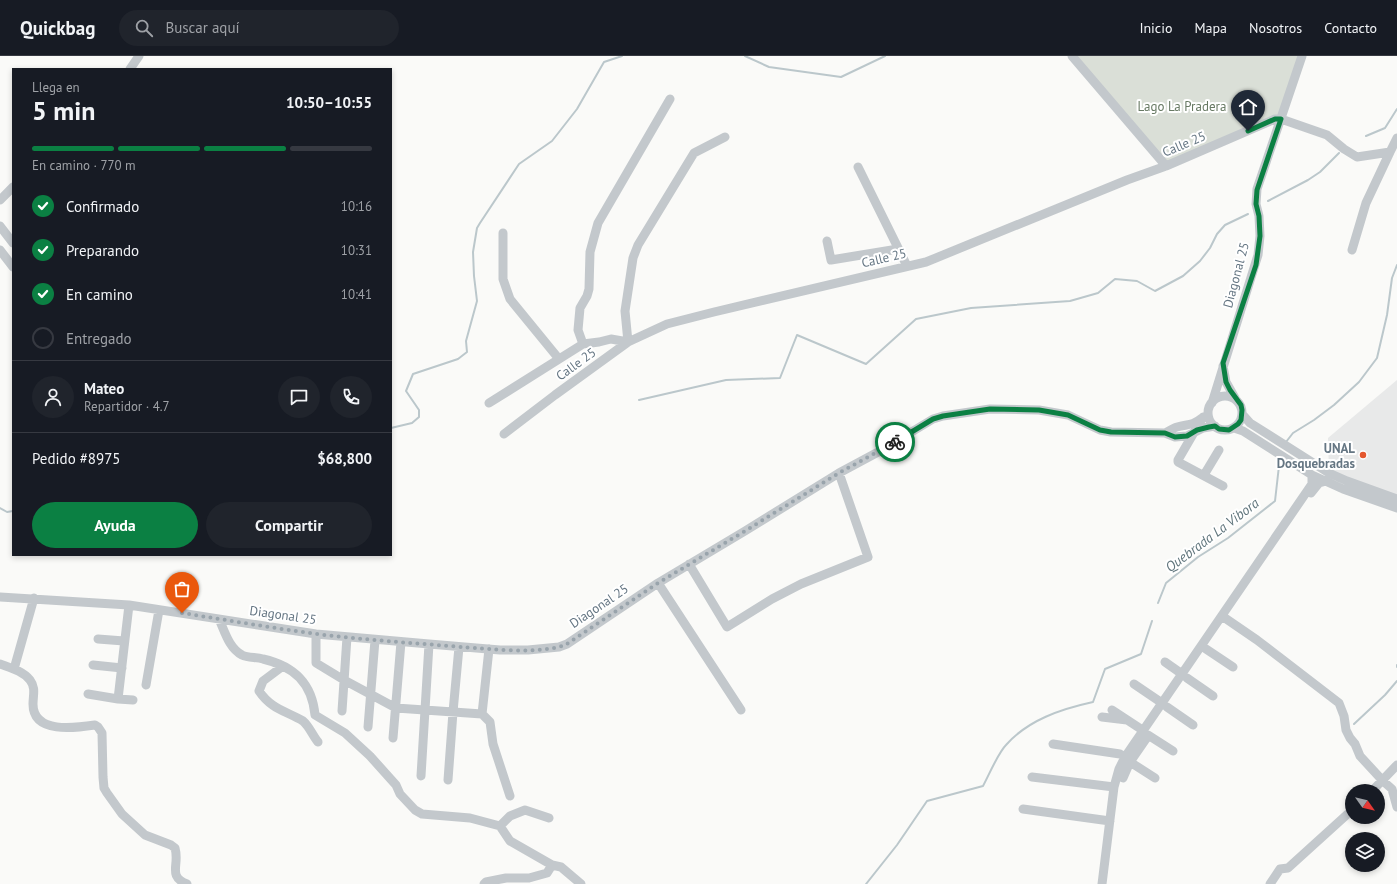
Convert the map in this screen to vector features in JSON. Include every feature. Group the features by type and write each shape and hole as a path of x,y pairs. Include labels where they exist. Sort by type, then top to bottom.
{"street":[{"path":"131,68 139,56"},
{"path":"1072,56 1166,166"},
{"name":"Diagonal 25","path":"1165,433 1176,427 1187,426 1197,422 1203,417 1210,405 1258,255 1260,236 1259,216 1256,207 1257,190 1302,56"},
{"path":"583,344 578,330 580,308 589,289 590,252 598,223 670,99"},
{"name":"Calle 25","path":"504,434 628,342 668,324 926,262 1127,180 1166,166 1275,119 1281,119"},
{"path":"1281,119 1327,135 1344,149 1357,157 1390,152"},
{"path":"489,403 583,344 610,339 628,342 625,310 633,258 638,245 694,154 725,137"},
{"path":"1352,250 1366,203 1397,138"},
{"path":"858,167 907,266"},
{"path":"0,200 12,188"},
{"path":"0,226 12,242"},
{"path":"503,233 503,279 510,300 559,359"},
{"path":"827,242 831,260 898,248"},
{"path":"0,250 12,266"},
{"name":"Diagonal 25","path":"1223,363 1226,382 1235,398"},
{"path":"1234,428 1241,420 1241,405 1235,398 1230,396 1220,396 1210,405 1209,418 1215,426 1224,430 1234,428 1243,431 1312,475 1326,482 1397,508"},
{"name":"Diagonal 25","path":"0,597 129,605 316,634 375,640 489,649 528,650 559,648 689,564 839,473 880,451 933,419 943,416 990,409 1039,410 1068,415 1100,430 1111,432 1165,433 1175,437 1187,436 1203,428 1215,426"},
{"path":"1242,414 1250,423 1329,473 1397,499"},
{"path":"1203,417 1178,462 1223,486"},
{"path":"1204,475 1219,450"},
{"path":"689,564 727,627 772,599 801,584 868,556 839,473"},
{"path":"1102,884 1114,787 1119,769 1128,759 1185,676 1312,484 1312,475"},
{"path":"1185,676 1206,649 1224,618 1316,486 1319,483 1326,482"},
{"path":"658,583 741,710"},
{"path":"14,669 34,598"},
{"path":"118,699 129,605"},
{"path":"146,685 159,610"},
{"path":"1224,618 1257,640 1339,703 1344,716 1346,730 1355,744 1360,756 1392,789 1397,807"},
{"path":"220,619 232,647 242,656 263,659 283,666 295,673 305,684 314,706 315,715"},
{"path":"316,634 316,663 396,708 482,714 490,722 493,744 510,796"},
{"path":"342,711 347,637"},
{"path":"98,639 124,641"},
{"path":"368,727 375,640"},
{"path":"393,738 401,642"},
{"path":"421,776 430,644"},
{"path":"448,780 459,647"},
{"path":"482,714 489,649"},
{"path":"1206,649 1233,667"},
{"path":"1165,662 1214,696"},
{"path":"0,664 14,669 31,681 34,688 33,706 35,714 42,723 54,727 98,727 102,733 104,788 122,814 145,835 175,848 177,854 176,875 178,880 187,884"},
{"path":"93,665 122,668"},
{"path":"283,666 262,681 259,691 274,707 304,722 318,742"},
{"path":"1134,684 1193,725"},
{"path":"88,694 133,700"},
{"path":"1112,710 1173,751"},
{"path":"304,722 315,715"},
{"path":"315,715 345,733 370,756 396,785 400,794 415,810 422,814 470,818 500,826 510,841 552,865 561,868 575,883"},
{"path":"1102,717 1128,720"},
{"path":"1053,744 1120,754 1155,778"},
{"path":"1109,884 1119,791 1128,759"},
{"path":"1380,784 1397,765"},
{"path":"1032,777 1114,787"},
{"path":"1023,809 1110,821"},
{"path":"500,826 510,816 525,810 549,818"},
{"path":"1270,884 1280,869 1288,868 1345,816"},
{"path":"484,884 486,882 506,878 529,878 547,873 552,865"}],"shaded area":[{"name":"UNAL Dosquebradas","path":"1397,380 1397,499 1329,473 1328,438"}],"green space":[{"name":"Lago La Pradera","path":"1072,56 1302,56 1281,119 1166,166"}],"waterway":[{"path":"392,428 412,423 419,417 419,410 406,391 413,374 458,359 467,352 466,341 477,301 473,252 477,228 480,223 519,164 552,141 577,109 604,62 622,56"},
{"path":"745,56 769,67 841,77 885,56"},
{"path":"1366,136 1385,128 1397,109"},
{"path":"1268,201 1320,172 1339,153"},
{"path":"639,400 726,380 780,378 797,335 866,364 916,319 971,308 1070,301 1098,293 1115,279 1137,281 1155,291 1183,276 1200,261 1210,248 1217,234 1225,225 1248,214"},
{"name":"Quebrada La Vibora","path":"1286,442 1293,433 1334,405 1359,382 1377,358 1387,315 1392,278 1397,265"},
{"name":"Quebrada La Vibora","path":"1158,603 1166,583 1198,557 1228,538 1275,501 1280,457"},
{"path":"0,508 7,512 12,511"},
{"name":"Quebrada La Vibora","path":"866,884 897,845 927,801 983,786 1003,749 1024,729 1057,712 1093,702 1105,669 1141,654 1152,621"},
{"path":"1354,724 1385,695 1397,681"}],"way so far":[{"path":"182,613 316,634 375,640 500,650 559,648 658,583 839,473 895,442"}],"place":[{"name":"UNAL Dosquebradas","path":"1363,455"}],"route":[{"path":"895,442 933,419 943,416 990,409 1039,410 1068,415 1100,430 1111,432 1165,433 1175,437 1187,436 1197,430 1215,426 1224,430 1234,428 1241,420 1242,410 1241,405 1235,398 1226,382 1223,363 1256,265 1260,236 1259,216 1256,204 1257,190 1281,119 1275,119 1248,131"}]}
